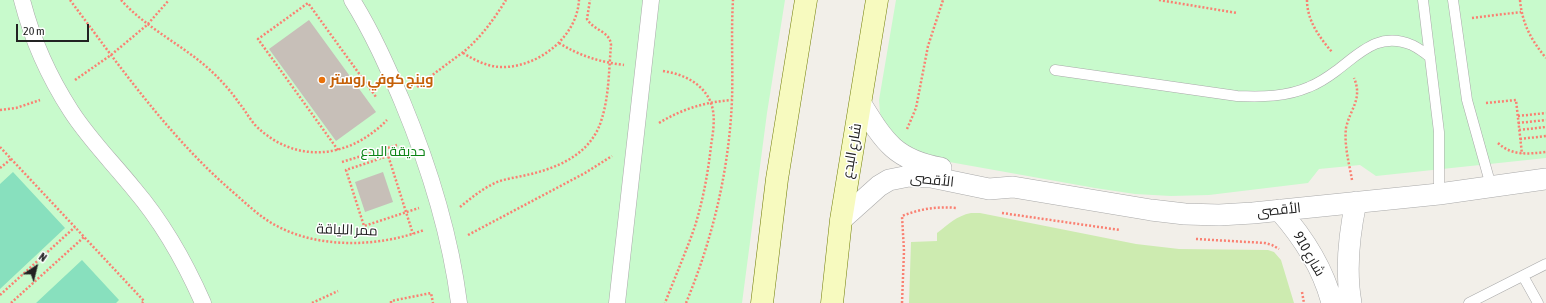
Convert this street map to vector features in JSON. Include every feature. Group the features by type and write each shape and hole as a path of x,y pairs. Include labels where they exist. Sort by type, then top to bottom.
{"main road":[{"path":"762,303 777,179 806,0"},
{"name":"شارع البدع","path":"832,303 841,220 877,0"}],"street":[{"path":"22,0 34,40 59,91 84,130 134,188 168,234 182,258 203,303"},
{"path":"352,0 386,63 418,139 443,220 459,303"},
{"path":"617,303 651,0"},
{"name":"الأقصى","path":"860,104 885,141 900,154 925,165 990,176 1013,187"},
{"name":"الأقصى","path":"841,220 879,186 889,180 920,176 989,189 1013,187 1151,210 1185,214 1219,215 1439,194 1546,179"},
{"name":"شارع 910","path":"1351,303 1349,280 1349,241 1356,202"},
{"name":"شارع 910","path":"1278,210 1293,226 1315,260 1324,279 1332,303"}],"lane":[{"path":"1423,0 1439,132 1439,194"},
{"path":"1453,0 1467,100 1491,186"},
{"path":"1055,70 1237,96 1254,97 1292,93 1309,87 1324,80 1366,47 1376,43 1387,41 1400,42 1412,45 1430,56"},
{"path":"1469,303 1546,264"},
{"path":"1523,276 1538,303"}],"path":[{"name":"ممر اللياقة","path":"70,0 168,127 195,157 221,182 262,217 277,226 306,237 329,242 372,243 391,240 428,229 495,183 558,165 577,155 585,148 599,128 602,118 611,41 605,33 594,28 587,19 590,0"},
{"path":"121,0 147,25 192,55 209,70 239,102 246,114 266,134 291,148 319,153 338,150 350,146 372,134 391,117 402,102 431,75 463,52 481,35 497,15 506,0"},
{"path":"0,110 31,104 59,91 111,55 147,25 169,0"},
{"path":"463,52 476,61 490,66 505,67 520,65 534,60 559,43 568,32 575,19 579,0"},
{"path":"686,303 705,251 721,192 729,139 732,100 732,0"},
{"path":"906,130 916,108 928,46 943,0"},
{"path":"1159,0 1237,13"},
{"path":"1307,0 1312,21 1320,38 1344,64 1354,77 1358,86 1358,95 1346,128 1346,140 1356,202"},
{"path":"1520,0 1521,12 1528,33 1546,58"},
{"path":"338,150 258,39 308,3 377,98"},
{"path":"1469,18 1521,12"},
{"path":"559,43 582,55 609,63 670,72 689,79 704,92 710,102 713,130 703,194 695,225 665,303"},
{"path":"448,246 585,173 668,118 695,106 710,102 732,100"},
{"path":"1479,104 1516,100 1522,154"},
{"path":"1518,116 1546,113"},
{"path":"1518,123 1546,120"},
{"path":"1519,130 1546,127"},
{"path":"1520,139 1546,136"},
{"path":"342,162 418,139"},
{"path":"1494,140 1511,152 1522,154 1546,152"},
{"path":"0,147 144,301 142,303"},
{"path":"386,149 413,234"},
{"path":"388,156 346,170 364,226 438,202"},
{"path":"0,168 11,159"},
{"path":"902,303 904,251 902,216 916,210 931,208 964,208"},
{"path":"1000,213 1124,231"},
{"path":"0,295 75,227"},
{"path":"11,303 84,237"},
{"path":"1190,239 1265,243 1278,248 1283,253"},
{"path":"1301,289 1304,303"},
{"path":"312,303 338,291"},
{"path":"391,303 391,301 431,293 433,303"}],"green space":[{"name":"حديقة البدع","path":"0,0 785,0 767,113 742,303 0,303"},
{"path":"896,0 1546,0 1546,158 1376,176 1360,165 1319,169 1308,183 1209,195 1171,196 1135,194 1095,188 927,158 914,153 885,126 880,113 879,100"},
{"path":"13,172 65,228 0,289 0,184"},
{"path":"971,213 980,213 1136,244 1179,249 1268,250 1274,252 1281,260 1294,303 909,303 911,242 937,241 937,233 957,218"},
{"path":"82,260 119,300 116,303 36,303"}],"building":[{"name":"وينج كوفي روستر","path":"309,20 376,112 336,141 269,49"},
{"path":"383,172 393,202 365,212 355,182"}],"place":[{"name":"وينج كوفي روستر","path":"322,80"}]}
